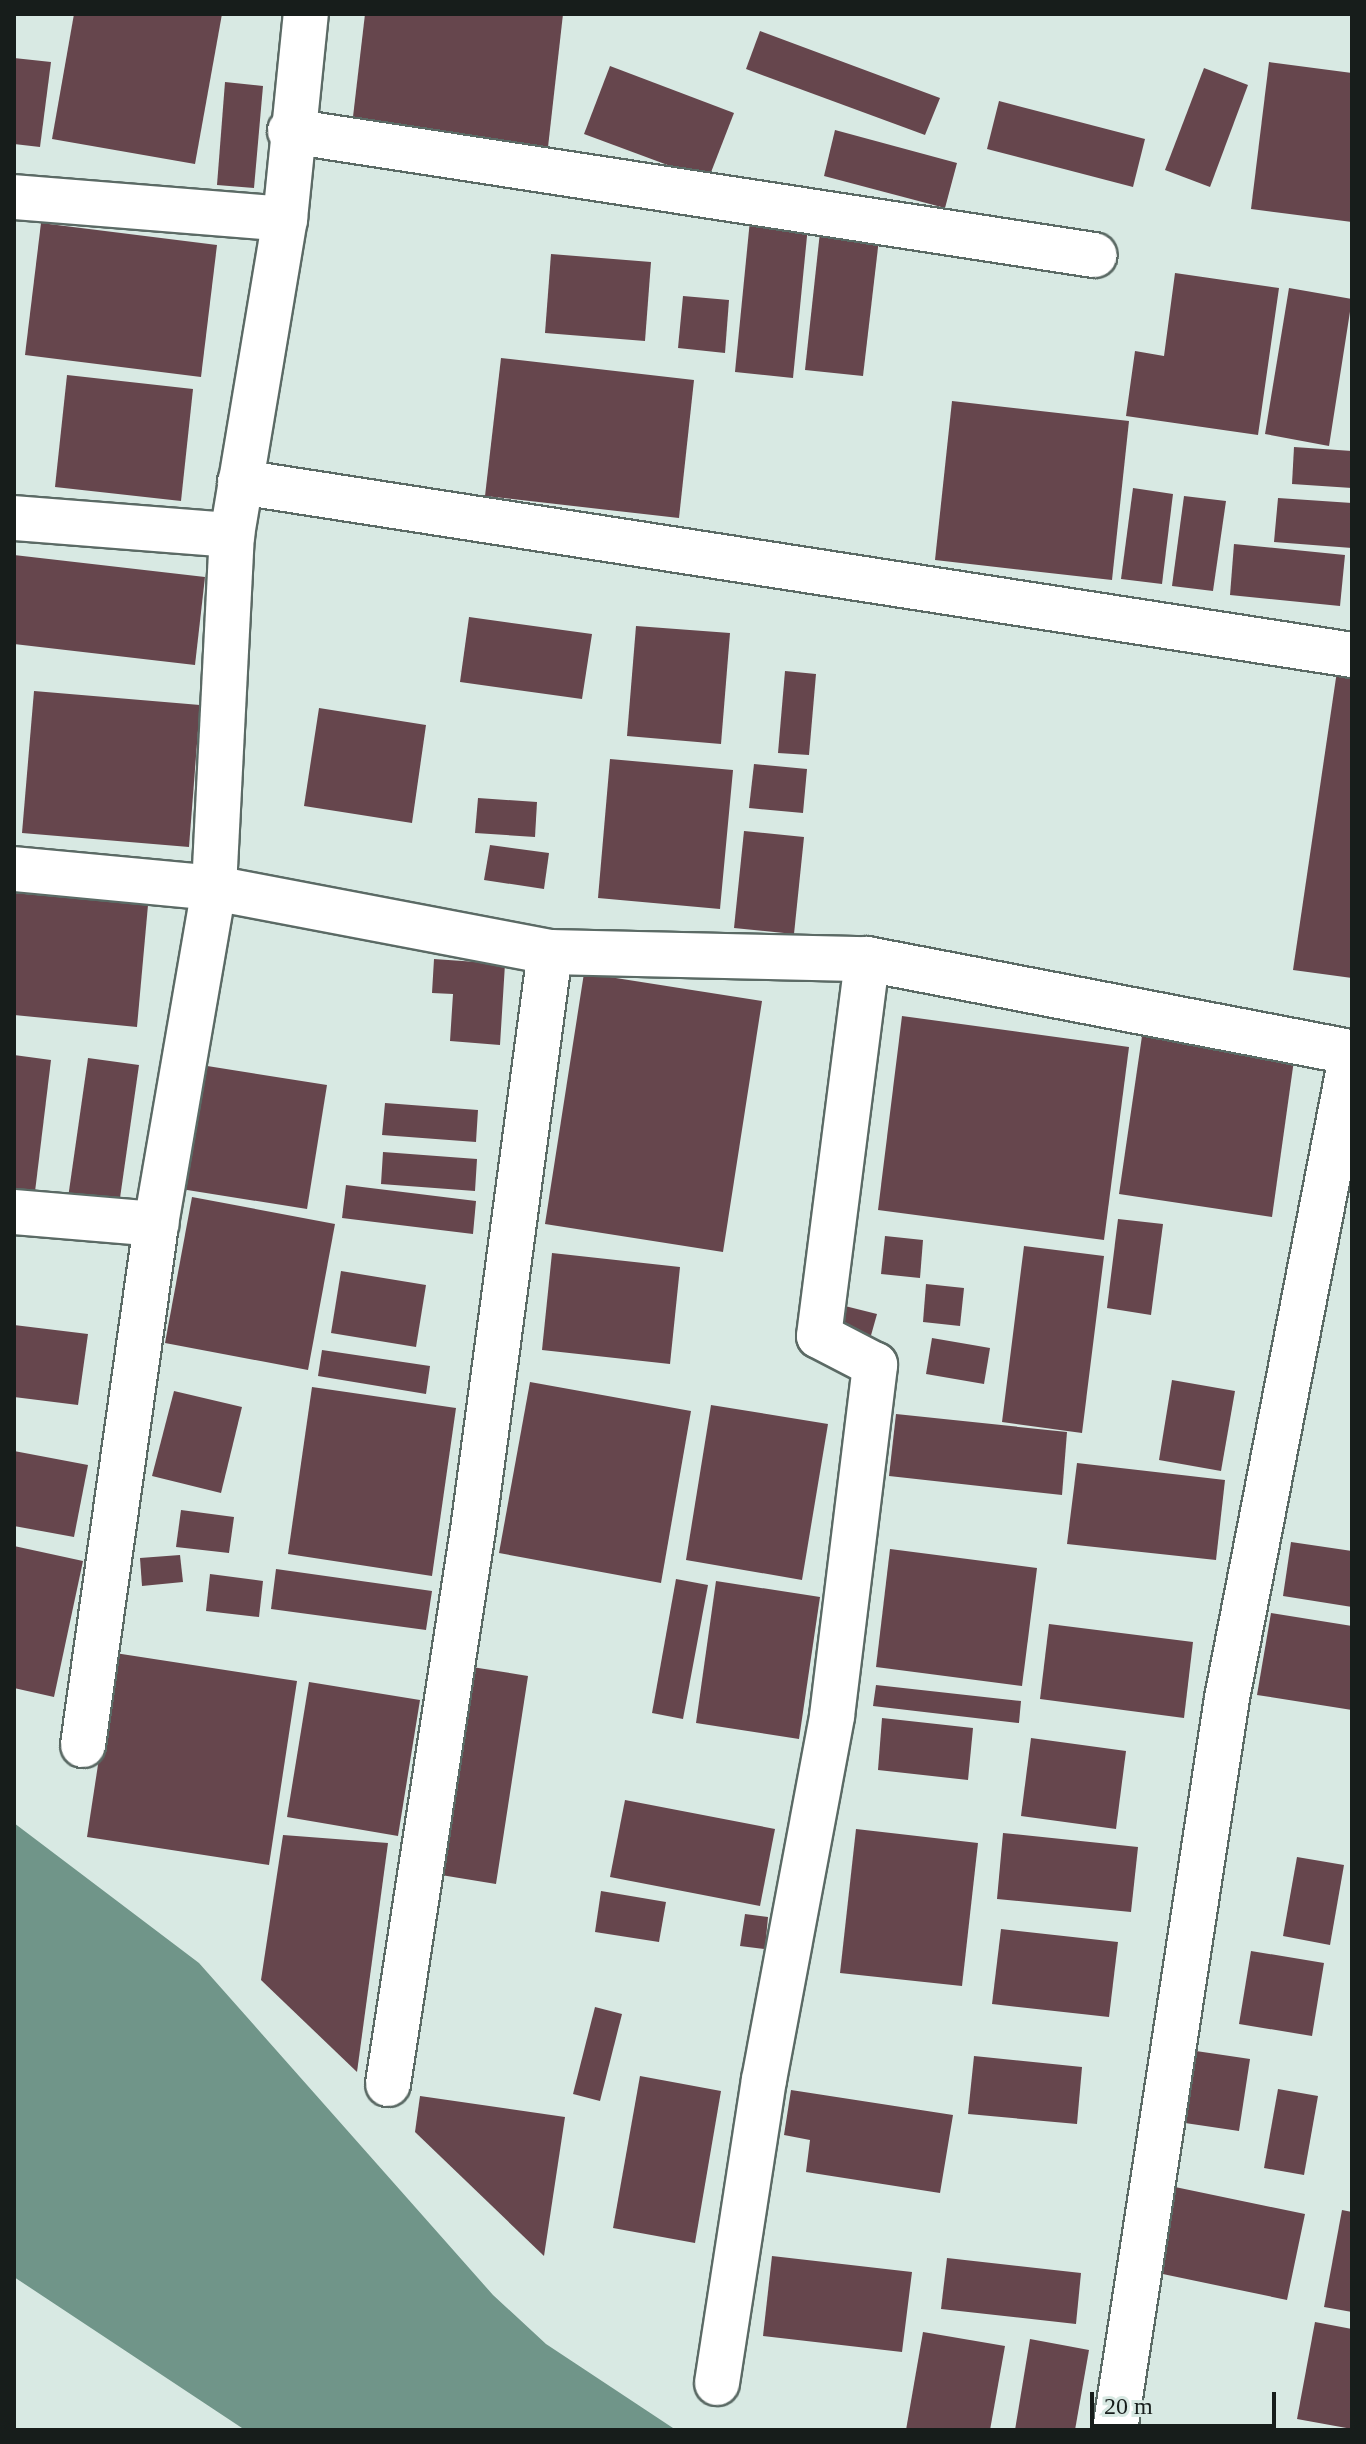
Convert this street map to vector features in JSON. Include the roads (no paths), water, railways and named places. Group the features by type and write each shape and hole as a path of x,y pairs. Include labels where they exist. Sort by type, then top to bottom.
{"street":[{"path":"83,1745 156,1224 214,888 232,535 285,219 290,131 306,14"},
{"path":"290,131 1094,255"},
{"path":"14,197 285,219"},
{"path":"240,482 1352,655"},
{"path":"14,518 232,535"},
{"path":"14,869 214,888 550,952 867,959 1352,1052 1227,1698 1115,2430"},
{"path":"388,2084 473,1530 550,952"},
{"path":"717,2383 764,2080 832,1716 875,1365 819,1336 867,959"},
{"path":"14,1212 156,1224"}]}
